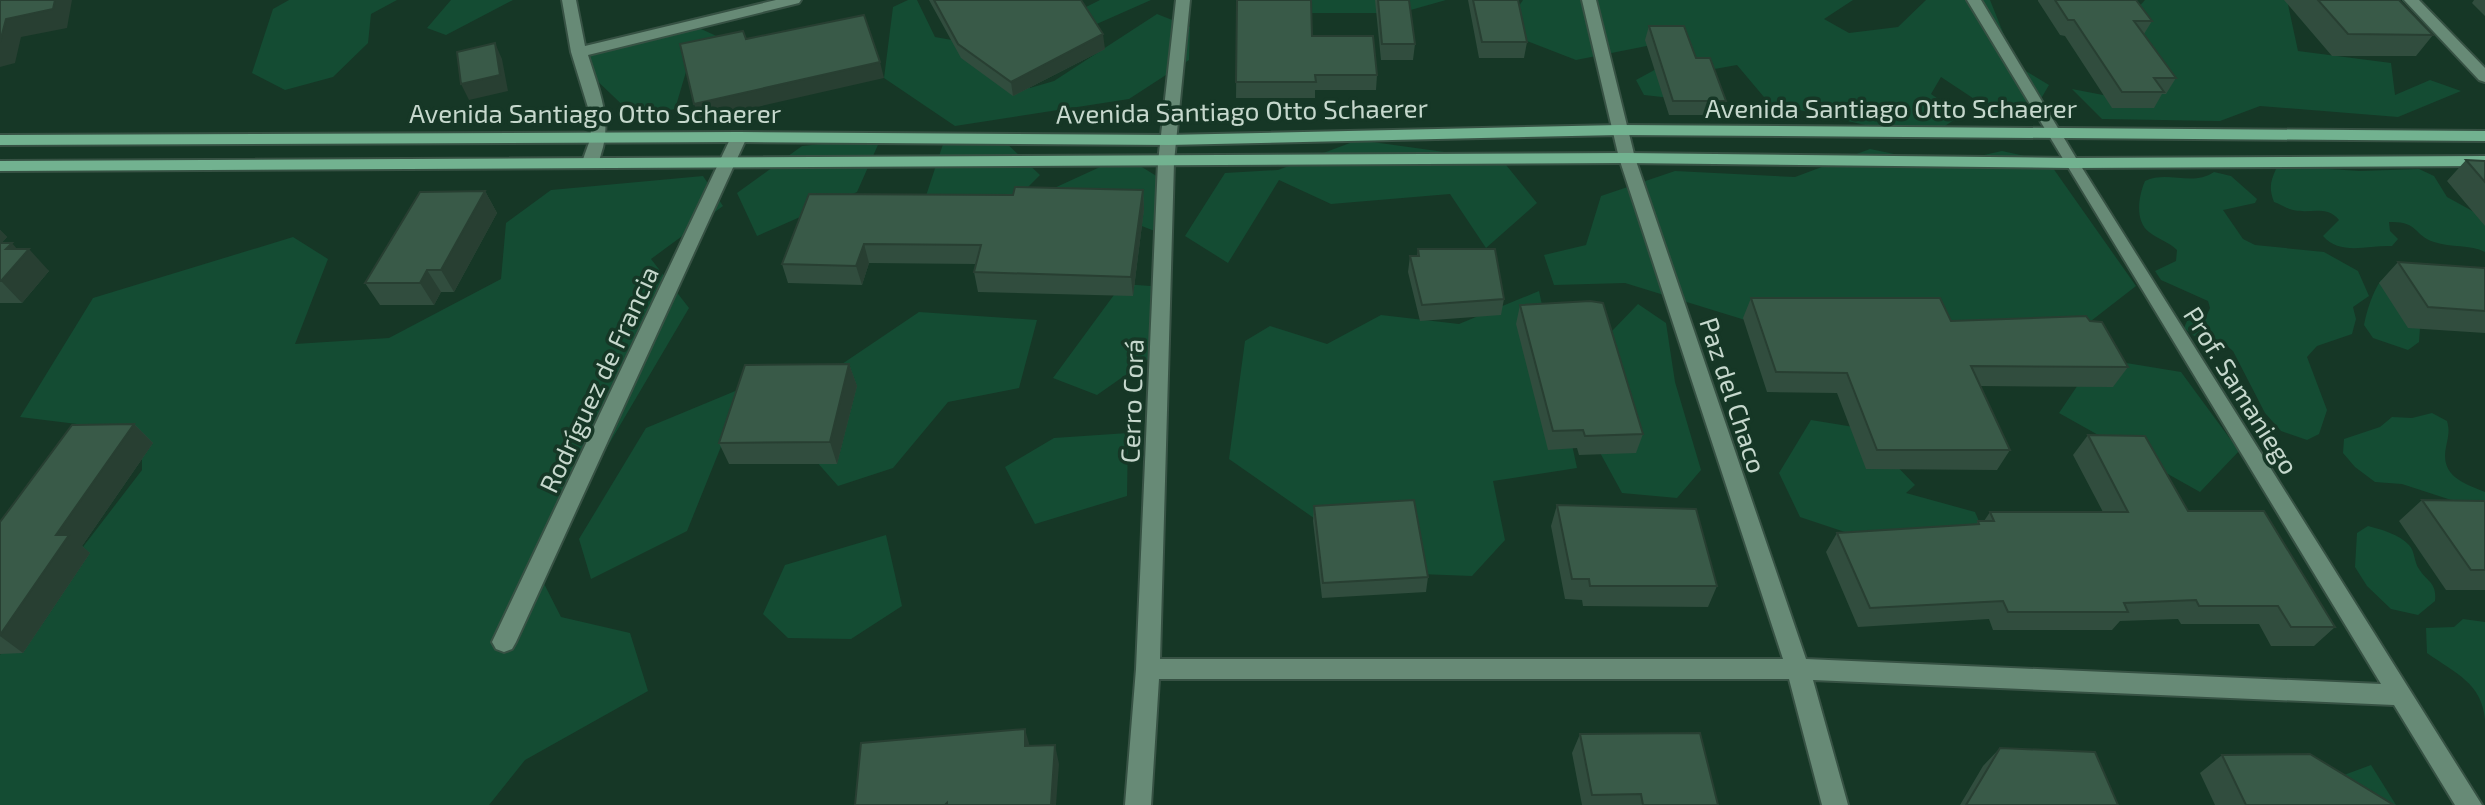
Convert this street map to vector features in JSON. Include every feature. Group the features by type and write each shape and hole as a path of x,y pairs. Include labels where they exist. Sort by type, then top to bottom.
{"main road":[{"name":"Avenida Santiago Otto Schaerer","path":"0,140 739,137 1169,140 1619,130 2485,136"},
{"name":"Avenida Santiago Otto Schaerer","path":"0,166 1627,158 2071,163 2485,161"}],"street":[{"path":"569,0 579,52 598,114 599,137 590,162"},
{"path":"579,52 794,0"},
{"name":"Cerro Corá","path":"1138,805 1148,669 1166,162 1183,0"},
{"name":"Paz del Chaco","path":"1589,0 1627,158 1798,669 1835,805"},
{"name":"Prof. Samaniego","path":"1974,0 2053,134 2469,805"},
{"path":"2411,0 2485,77"},
{"name":"Rodríguez de Francia","path":"504,642 739,137"},
{"path":"1148,669 1798,669 2400,695"}],"green space":[{"path":"289,0 397,0 371,14 368,43 333,77 285,90 252,73 273,9"},
{"path":"451,0 513,0 446,35 427,28"},
{"path":"908,0 917,0 935,37 980,45 1064,0 1086,7 1100,0 1151,0 1056,42 1013,78 1030,88 1054,81 1157,14 1190,27 1189,60 1129,99 955,126 884,78 893,7"},
{"path":"1264,0 1446,0 1400,13 1271,13"},
{"path":"1523,0 1853,0 1824,19 1849,33 1898,27 1926,0 1990,0 2016,65 2049,85 2029,119 2006,120 1941,77 1931,94 1961,115 1926,139 1769,103 1737,65 1692,73 1671,98 1644,95 1636,80 1682,55 1672,41 1576,60 1527,41 1510,19"},
{"path":"2145,0 2287,0 2298,51 2391,63 2395,95 2430,80 2461,91 2398,117 2260,106 2220,121 2102,119 2072,89 2124,99 2105,44"},
{"path":"688,23 723,39 688,65 675,109 635,117 589,73 579,52"},
{"path":"881,138 857,192 757,236 737,193 802,146"},
{"path":"1002,139 1040,175 1003,212 923,205 944,141"},
{"path":"1358,140 1502,160 1537,203 1486,248 1450,194 1331,204 1279,180 1228,263 1185,236 1225,173 1278,170"},
{"path":"1870,149 1943,164 2002,151 2048,161 2136,286 2069,338 1810,340 1625,283 1554,285 1544,255 1586,245 1601,196 1675,171 1795,177"},
{"path":"1124,156 1171,185 1165,235 1121,218 1039,195"},
{"path":"2284,166 2360,171 2419,169 2434,176 2447,197 2476,213 2485,222 2485,252 2434,242 2411,226 2399,222 2389,222 2390,231 2398,239 2392,246 2338,246 2323,236 2339,220 2334,215 2324,211 2293,210 2274,202 2272,178 2276,169"},
{"path":"2214,172 2231,176 2257,199 2255,203 2223,210 2243,239 2255,245 2324,252 2358,271 2369,296 2353,307 2356,319 2352,334 2317,346 2307,357 2327,410 2319,434 2307,440 2281,431 2265,413 2233,351 2220,340 2198,339 2184,328 2187,321 2206,317 2210,308 2208,301 2161,280 2155,271 2176,261 2177,250 2149,232 2141,221 2140,200 2145,181 2162,177 2197,178"},
{"path":"703,176 723,206 651,259 689,308 536,568 561,617 630,633 648,691 525,760 489,805 0,805 0,655 142,470 142,432 20,417 93,298 293,237 328,259 295,344 389,338 501,279 506,223 551,190"},
{"path":"2381,280 2394,282 2420,328 2419,342 2408,350 2373,338 2364,325"},
{"path":"1122,284 1165,287 1154,355 1097,395 1053,378"},
{"path":"1539,291 1577,468 1493,481 1505,540 1472,576 1393,573 1229,459 1245,341 1270,326 1327,344 1381,315 1459,324"},
{"path":"1638,304 1666,323 1675,382 1701,470 1677,498 1622,493 1562,383"},
{"path":"919,312 1037,320 1019,388 948,402 893,468 838,486 809,453 839,366"},
{"path":"2096,358 2181,372 2239,451 2200,492 2059,413"},
{"path":"745,387 687,531 591,579 579,539 646,428"},
{"path":"2432,413 2447,421 2446,465 2455,477 2485,492 2485,511 2402,484 2375,482 2343,453 2344,439 2380,427 2392,417 2412,418"},
{"path":"1811,420 1860,428 1915,485 1906,493 1975,512 1993,554 1857,536 1800,517 1779,473"},
{"path":"1128,433 1127,496 1035,524 1005,467 1054,438"},
{"path":"2368,526 2405,541 2419,569 2433,586 2435,601 2418,615 2391,609 2367,586 2355,567 2357,533"},
{"path":"886,535 902,606 851,639 788,638 763,614 785,565"},
{"path":"2463,619 2485,622 2485,720 2483,707 2473,688 2427,653 2426,628 2454,627"},
{"path":"2371,765 2396,805 2316,805 2306,789"}],"building":[{"path":"0,0 55,0 53,9 6,19 0,42"},
{"path":"934,0 1081,0 1103,34 1011,82 958,44"},
{"path":"1237,0 1311,0 1312,36 1373,36 1377,75 1315,75 1316,82 1236,82"},
{"path":"1378,0 1409,0 1415,44 1382,44"},
{"path":"1473,0 1518,0 1527,42 1482,42"},
{"path":"2055,0 2136,0 2152,21 2134,21 2176,78 2154,78 2164,92 2122,92 2074,20 2068,20"},
{"path":"2318,0 2399,0 2433,35 2348,34"},
{"path":"864,15 880,62 694,104 680,44 743,31 746,39"},
{"path":"1649,26 1684,26 1696,58 1710,58 1726,101 1673,101"},
{"path":"495,43 500,75 461,84 457,52"},
{"path":"2466,160 2485,161 2485,182"},
{"path":"1015,187 1143,190 1131,277 974,272 981,245 864,244 856,266 782,264 809,194 1013,195"},
{"path":"485,191 441,270 427,270 420,283 365,283 420,192"},
{"path":"0,243 12,243 6,249 29,249 1,281 0,281"},
{"path":"1418,249 1495,249 1504,299 1422,305 1410,256 1419,256"},
{"path":"2398,262 2485,268 2485,311 2428,307"},
{"path":"1751,298 1940,298 1951,321 2086,316 2090,321 2102,322 2128,367 1971,366 2010,450 1877,450 1847,373 1776,372"},
{"path":"1603,303 1643,434 1585,436 1583,430 1553,431 1520,305"},
{"path":"849,364 830,442 719,443 745,365"},
{"path":"134,424 56,535 69,535 0,635 0,522 72,425"},
{"path":"2088,435 2145,436 2188,511 2264,511 2335,627 2291,627 2278,606 2199,606 2196,600 2124,603 2128,612 2008,612 2003,601 1870,608 1837,533 1979,524 1978,521 1994,521 1990,512 2128,512"},
{"path":"1414,500 1428,577 1323,583 1314,506"},
{"path":"2422,500 2485,501 2485,570 2471,570"},
{"path":"1557,505 1696,509 1717,586 1590,586 1589,579 1572,579"},
{"path":"1025,729 1025,746 1055,745 1051,805 855,805 861,743"},
{"path":"1700,733 1718,805 1643,805 1641,794 1592,795 1580,734"},
{"path":"2000,748 2095,752 2118,805 1966,805"},
{"path":"2310,754 2394,805 2246,805 2222,755"}]}
